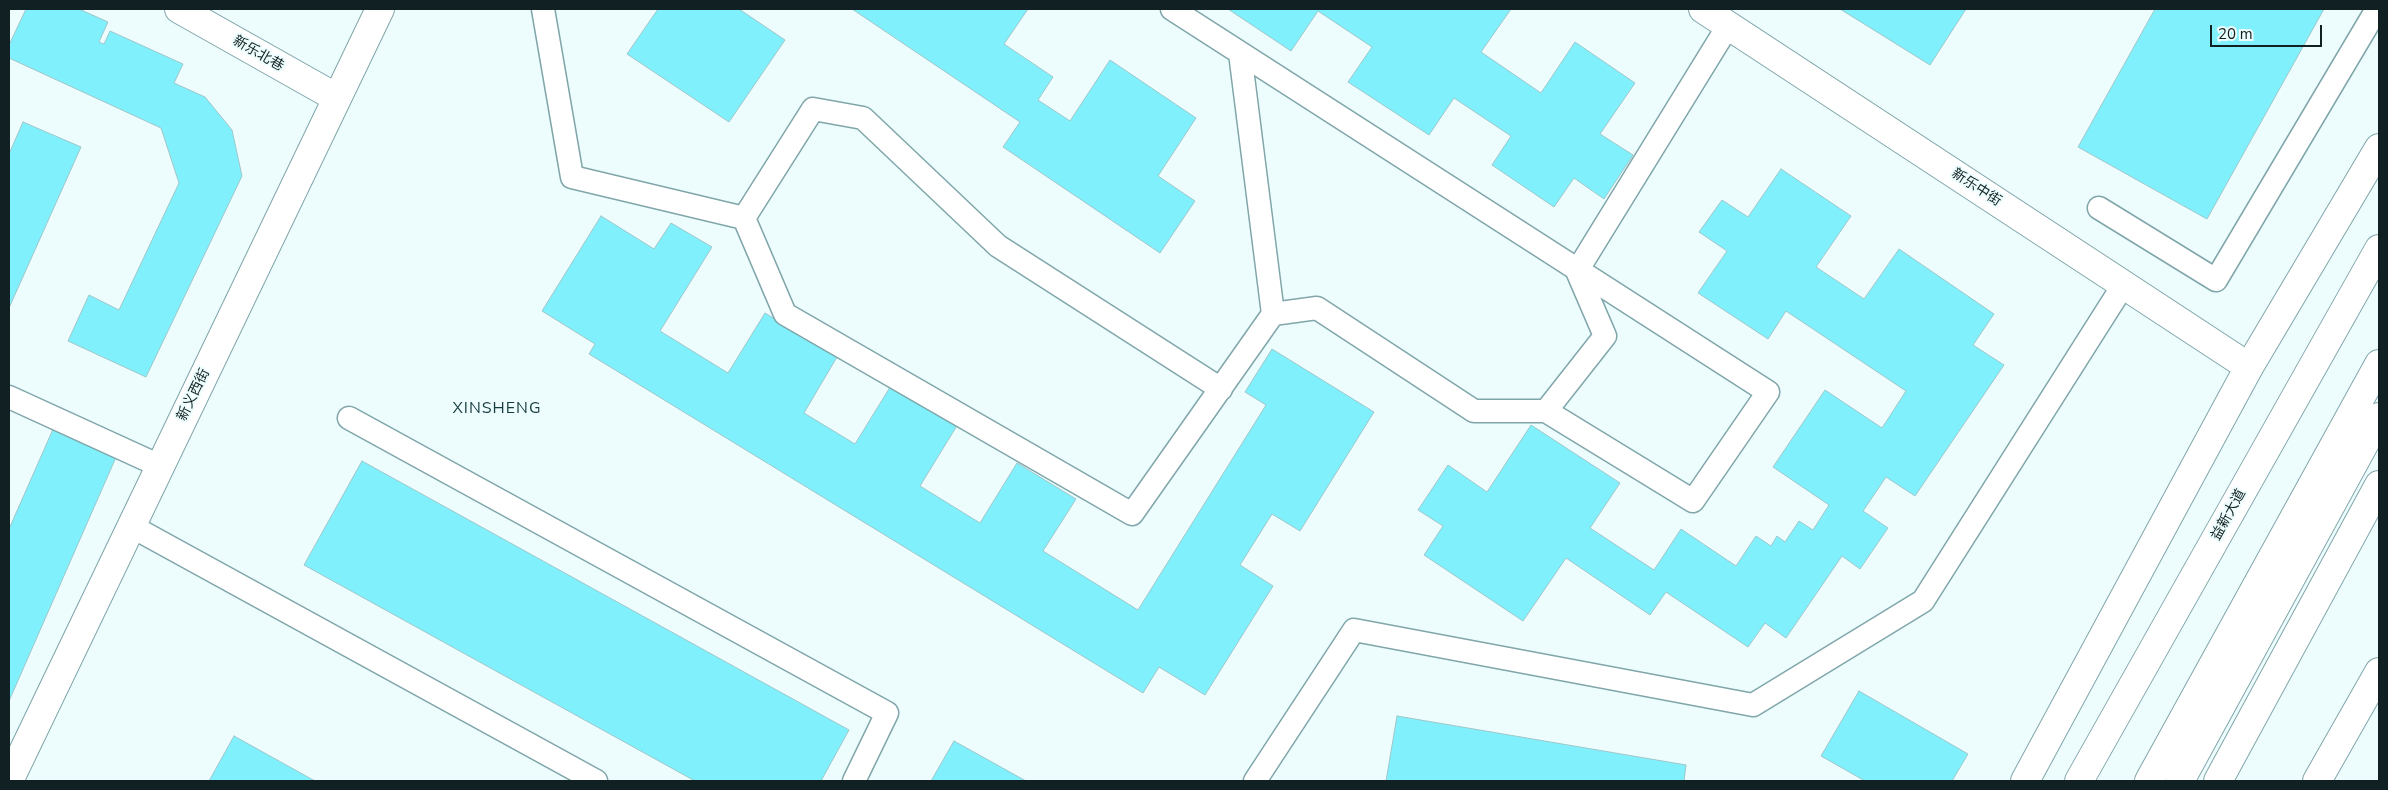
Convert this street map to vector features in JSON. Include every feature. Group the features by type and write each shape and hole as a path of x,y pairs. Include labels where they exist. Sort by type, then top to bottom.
{"main road":[{"name":"新乐北巷","path":"179,9 337,98"},
{"name":"新义西街","path":"9,781 380,9"},
{"name":"新乐中街","path":"1703,9 2249,367"},
{"path":"2025,781 2249,367 2379,148"},
{"name":"益新大道","path":"2079,781 2379,248"},
{"path":"2149,781 2379,364"},
{"path":"2180,781 2379,416"},
{"path":"2218,781 2379,485"},
{"path":"2317,781 2379,672"}],"lane":[{"path":"543,9 572,177 744,218"},
{"path":"1172,9 1768,392 1693,502 1546,411 1474,411 1317,308 1273,314"},
{"path":"2099,208 2216,280 2377,9"},
{"path":"1577,271 1728,26"},
{"path":"744,218 785,314 1132,514 1273,314 1240,53"},
{"path":"744,218 813,109 863,118 998,246 1221,389"},
{"path":"1546,411 1605,336 1577,271"},
{"path":"1255,781 1354,630 1752,705 1923,602 2124,284"},
{"path":"9,397 160,466"},
{"path":"349,418 888,713 854,781"},
{"path":"131,526 596,781"}],"building":[{"path":"26,9 79,9 108,22 99,42 104,44 110,31 183,64 174,83 205,97 232,130 242,176 146,377 68,341 89,295 119,310 179,183 161,128 9,58 9,45"},
{"path":"658,9 739,9 785,40 729,122 627,54"},
{"path":"852,9 1028,9 1004,44 1053,77 1038,100 1070,121 1110,60 1196,118 1158,176 1195,201 1160,253 1003,147 1020,122"},
{"path":"1228,9 1511,9 1481,52 1541,93 1575,42 1635,83 1600,134 1633,155 1604,199 1574,178 1554,207 1492,165 1511,136 1454,98 1429,135 1348,82 1372,47 1318,11 1291,51"},
{"path":"1840,9 1966,9 1930,65"},
{"path":"2155,9 2324,9 2207,219 2078,147"},
{"path":"23,122 81,147 9,308 9,154"},
{"path":"1781,169 1851,216 1816,267 1864,299 1899,249 1994,314 1973,345 2004,365 1915,496 1886,477 1863,511 1888,528 1860,569 1842,556 1786,638 1765,623 1748,647 1666,592 1650,615 1566,558 1523,621 1424,555 1443,526 1418,510 1448,465 1487,492 1531,425 1620,483 1590,528 1654,570 1681,529 1736,566 1756,536 1771,546 1777,536 1785,542 1799,521 1813,530 1829,505 1773,467 1825,390 1882,428 1906,391 1786,311 1768,339 1698,293 1727,251 1699,232 1722,200 1748,217"},
{"path":"601,216 654,249 671,223 712,247 660,331 728,373 765,313 837,357 804,413 855,444 892,384 958,424 920,486 980,523 1017,463 1076,499 1043,551 1138,610 1266,405 1245,392 1272,349 1374,412 1300,531 1272,514 1240,565 1273,586 1205,695 1159,667 1143,693 589,354 595,344 542,311"},
{"path":"54,427 117,455 9,701 9,529"},
{"path":"362,461 849,730 821,781 695,781 304,565"},
{"path":"1859,691 1968,754 1952,781 1865,781 1821,756"},
{"path":"1397,716 1686,765 1684,781 1386,781"},
{"path":"234,736 315,781 209,781"},
{"path":"954,741 1026,781 931,781"}],"district":[{"name":"XINSHENG","path":"497,409"}]}
